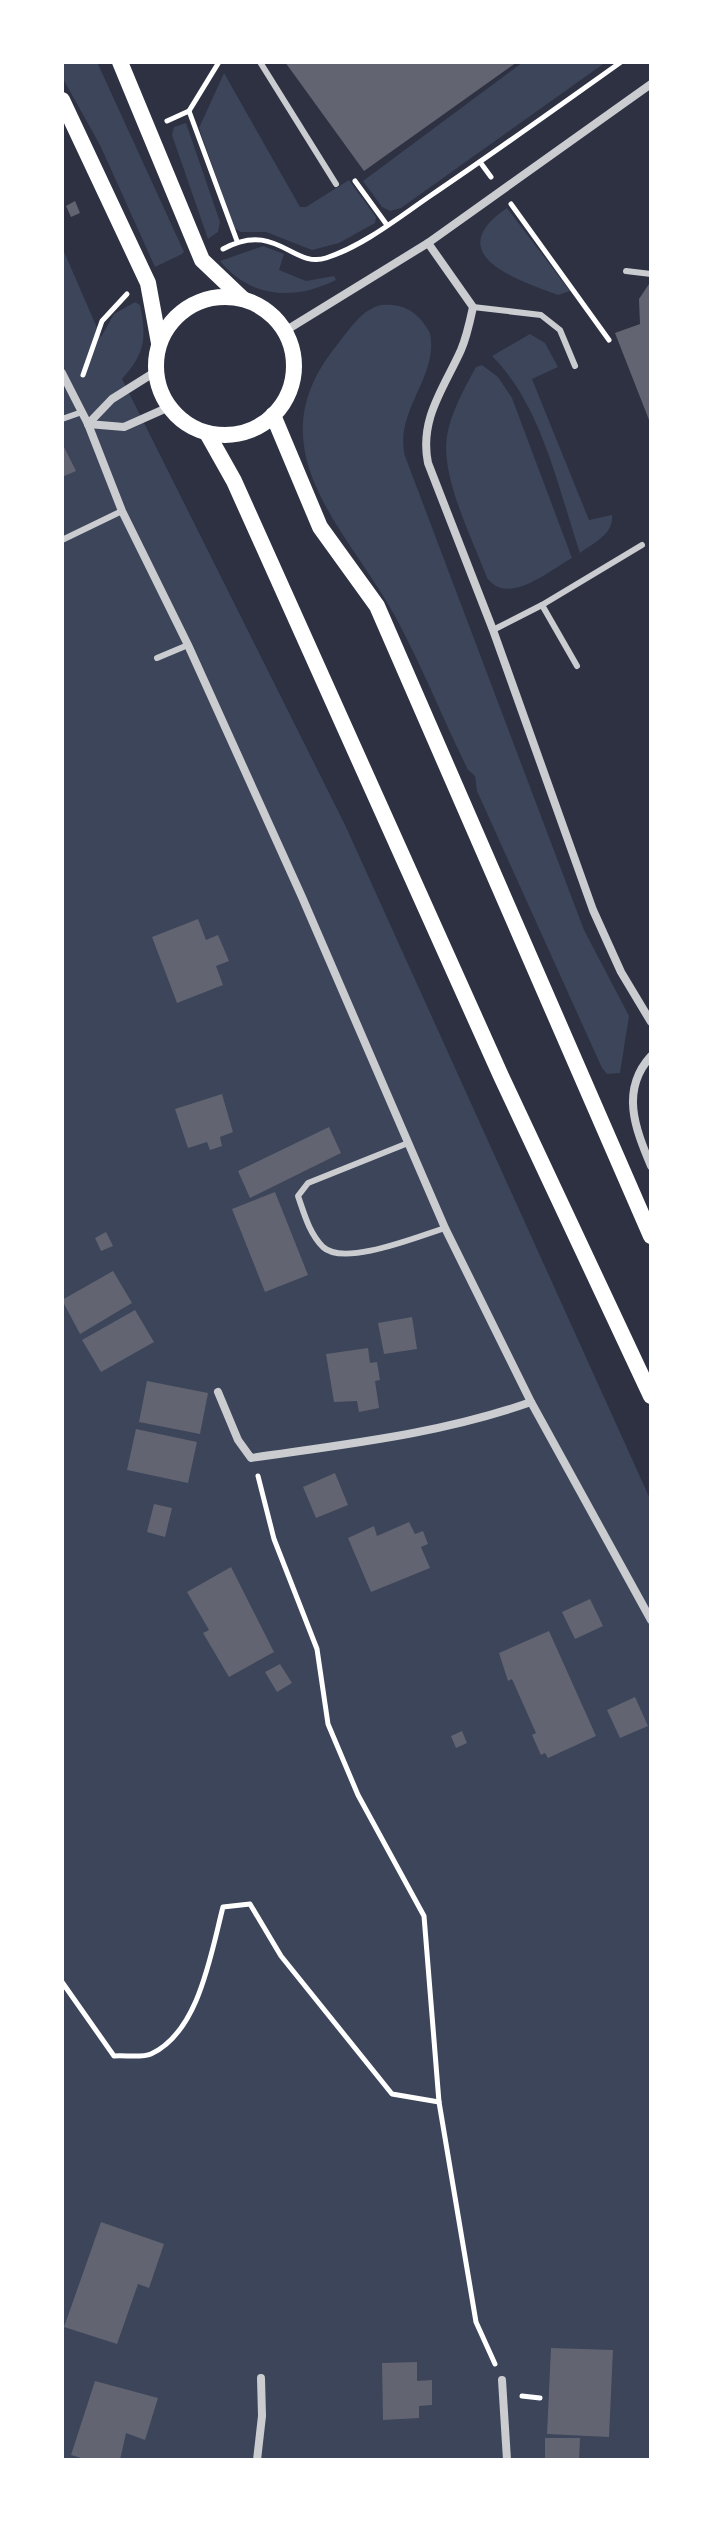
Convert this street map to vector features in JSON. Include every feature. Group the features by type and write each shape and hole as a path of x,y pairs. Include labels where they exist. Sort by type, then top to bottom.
{"main road":[{"path":"62,100 148,283 159,343 155,372 169,407 185,424 207,433 242,433 273,415 292,384 293,356 285,331 267,311 243,299 202,260 120,62"},
{"path":"159,343 169,325 183,310 202,300 223,297 243,299"},
{"path":"273,415 320,527 377,606 651,1236"},
{"path":"207,433 234,481 501,1076 651,1396"}],"street":[{"path":"285,331 428,243 500,188 651,84"},
{"path":"428,243 473,307 463,346 428,415 424,443 428,463 459,550 493,630 593,910 621,972 651,1022"},
{"path":"88,424 112,399 155,372"},
{"path":"62,373 88,424 122,511 188,645 445,1228 531,1402 651,1620"},
{"path":"88,424 124,427 169,407"},
{"path":"651,1056 634,1086 632,1106 634,1123 651,1166"},
{"path":"218,1392 238,1440 251,1458 421,1433 486,1418 531,1402"},
{"path":"257,2460 261,2378"},
{"path":"502,2380 507,2460"}],"lane":[{"path":"260,62 336,184"},
{"path":"626,271 651,274"},
{"path":"473,307 541,315 560,330 575,366"},
{"path":"62,419 82,412"},
{"path":"62,540 122,511"},
{"path":"493,630 542,605 642,545"},
{"path":"542,605 577,666"},
{"path":"157,658 188,645"},
{"path":"408,1143 308,1183 298,1196 309,1228 324,1249 341,1255 445,1228"}],"path":[{"path":"167,121 189,111 219,62"},
{"path":"202,260 237,241 255,238 277,242 303,257 321,260 387,225 621,62"},
{"path":"189,111 237,241"},
{"path":"480,162 609,340"},
{"path":"336,184 350,175 387,225"},
{"path":"73,398 102,321 122,296 148,283"},
{"path":"251,1458 278,1551 317,1649 328,1724 358,1795 424,1916 439,2102 476,2322 502,2380"},
{"path":"62,1982 114,2056 151,2054 183,2027 203,1984 223,1907 250,1904 281,1956 392,2094 439,2102"}],"shaded area":[{"path":"62,62 97,62 184,252 182,254 155,267 100,145 62,77"},
{"path":"523,62 606,62 401,208 390,211 382,207 363,181"},
{"path":"224,73 300,207 306,207 349,180 376,217 375,223 339,243 312,250 266,232 241,232 234,228 199,128"},
{"path":"186,123 220,222 218,232 208,239 172,135 174,127"},
{"path":"507,208 570,291 558,295 524,282 492,264 483,252 481,239 488,225"},
{"path":"263,246 284,254 279,270 306,281 334,276 336,280 304,291 274,292 245,283 220,261"},
{"path":"62,247 101,337 114,314 135,302 140,305 142,345 136,362 122,379 346,827 651,1501 651,2460 62,2460"},
{"path":"381,305 410,311 430,333 428,364 406,424 403,439 405,456 584,930 629,1016 620,1073 607,1074 602,1068 477,791 475,776 468,770 395,616 333,519 316,486 305,453 303,419 313,383 351,327 362,315"},
{"path":"530,334 545,343 558,367 532,379 589,520 612,515 606,533 580,553 536,423 509,376 492,356"},
{"path":"482,365 498,377 512,398 572,558 517,588 496,586 487,578 459,508 448,470 447,436 452,418 476,367"}],"building":[{"path":"285,62 517,62 364,171"},
{"path":"75,201 80,213 71,217 66,206"},
{"path":"651,281 651,425 615,333 640,324 639,299"},
{"path":"62,443 76,471 62,477"},
{"path":"198,919 206,940 218,935 229,961 216,966 223,985 177,1003 152,937"},
{"path":"222,1094 233,1132 220,1137 222,1146 210,1150 207,1142 188,1148 175,1109"},
{"path":"329,1127 341,1153 250,1198 238,1171"},
{"path":"275,1192 308,1275 265,1292 232,1209"},
{"path":"106,1232 113,1246 101,1251 95,1238"},
{"path":"113,1271 132,1303 80,1334 62,1300"},
{"path":"135,1310 154,1342 101,1372 82,1340"},
{"path":"412,1317 417,1349 384,1354 378,1323"},
{"path":"368,1348 370,1363 377,1362 380,1380 375,1381 379,1408 359,1412 357,1401 334,1402 326,1354"},
{"path":"147,1381 208,1393 200,1434 139,1422"},
{"path":"136,1429 197,1442 188,1483 127,1470"},
{"path":"335,1473 348,1505 316,1518 303,1487"},
{"path":"154,1504 172,1508 165,1537 147,1532"},
{"path":"409,1522 415,1534 423,1531 428,1544 421,1547 430,1568 371,1592 348,1538 374,1526 377,1536"},
{"path":"231,1567 274,1652 229,1677 203,1633 209,1630 187,1592"},
{"path":"590,1599 603,1626 575,1639 562,1612"},
{"path":"549,1631 596,1736 548,1758 545,1753 541,1755 532,1735 536,1733 512,1679 508,1681 499,1653"},
{"path":"280,1664 292,1683 277,1692 265,1672"},
{"path":"635,1697 648,1726 620,1738 607,1710"},
{"path":"462,1731 467,1743 456,1748 451,1736"},
{"path":"101,2222 164,2244 149,2288 138,2284 117,2344 64,2327"},
{"path":"551,2348 613,2350 609,2437 547,2434"},
{"path":"417,2362 417,2381 432,2380 432,2405 419,2406 419,2418 383,2420 382,2363"},
{"path":"95,2381 158,2398 145,2440 126,2433 120,2460 88,2460 71,2455"},
{"path":"545,2438 580,2438 579,2460 545,2459"}]}
